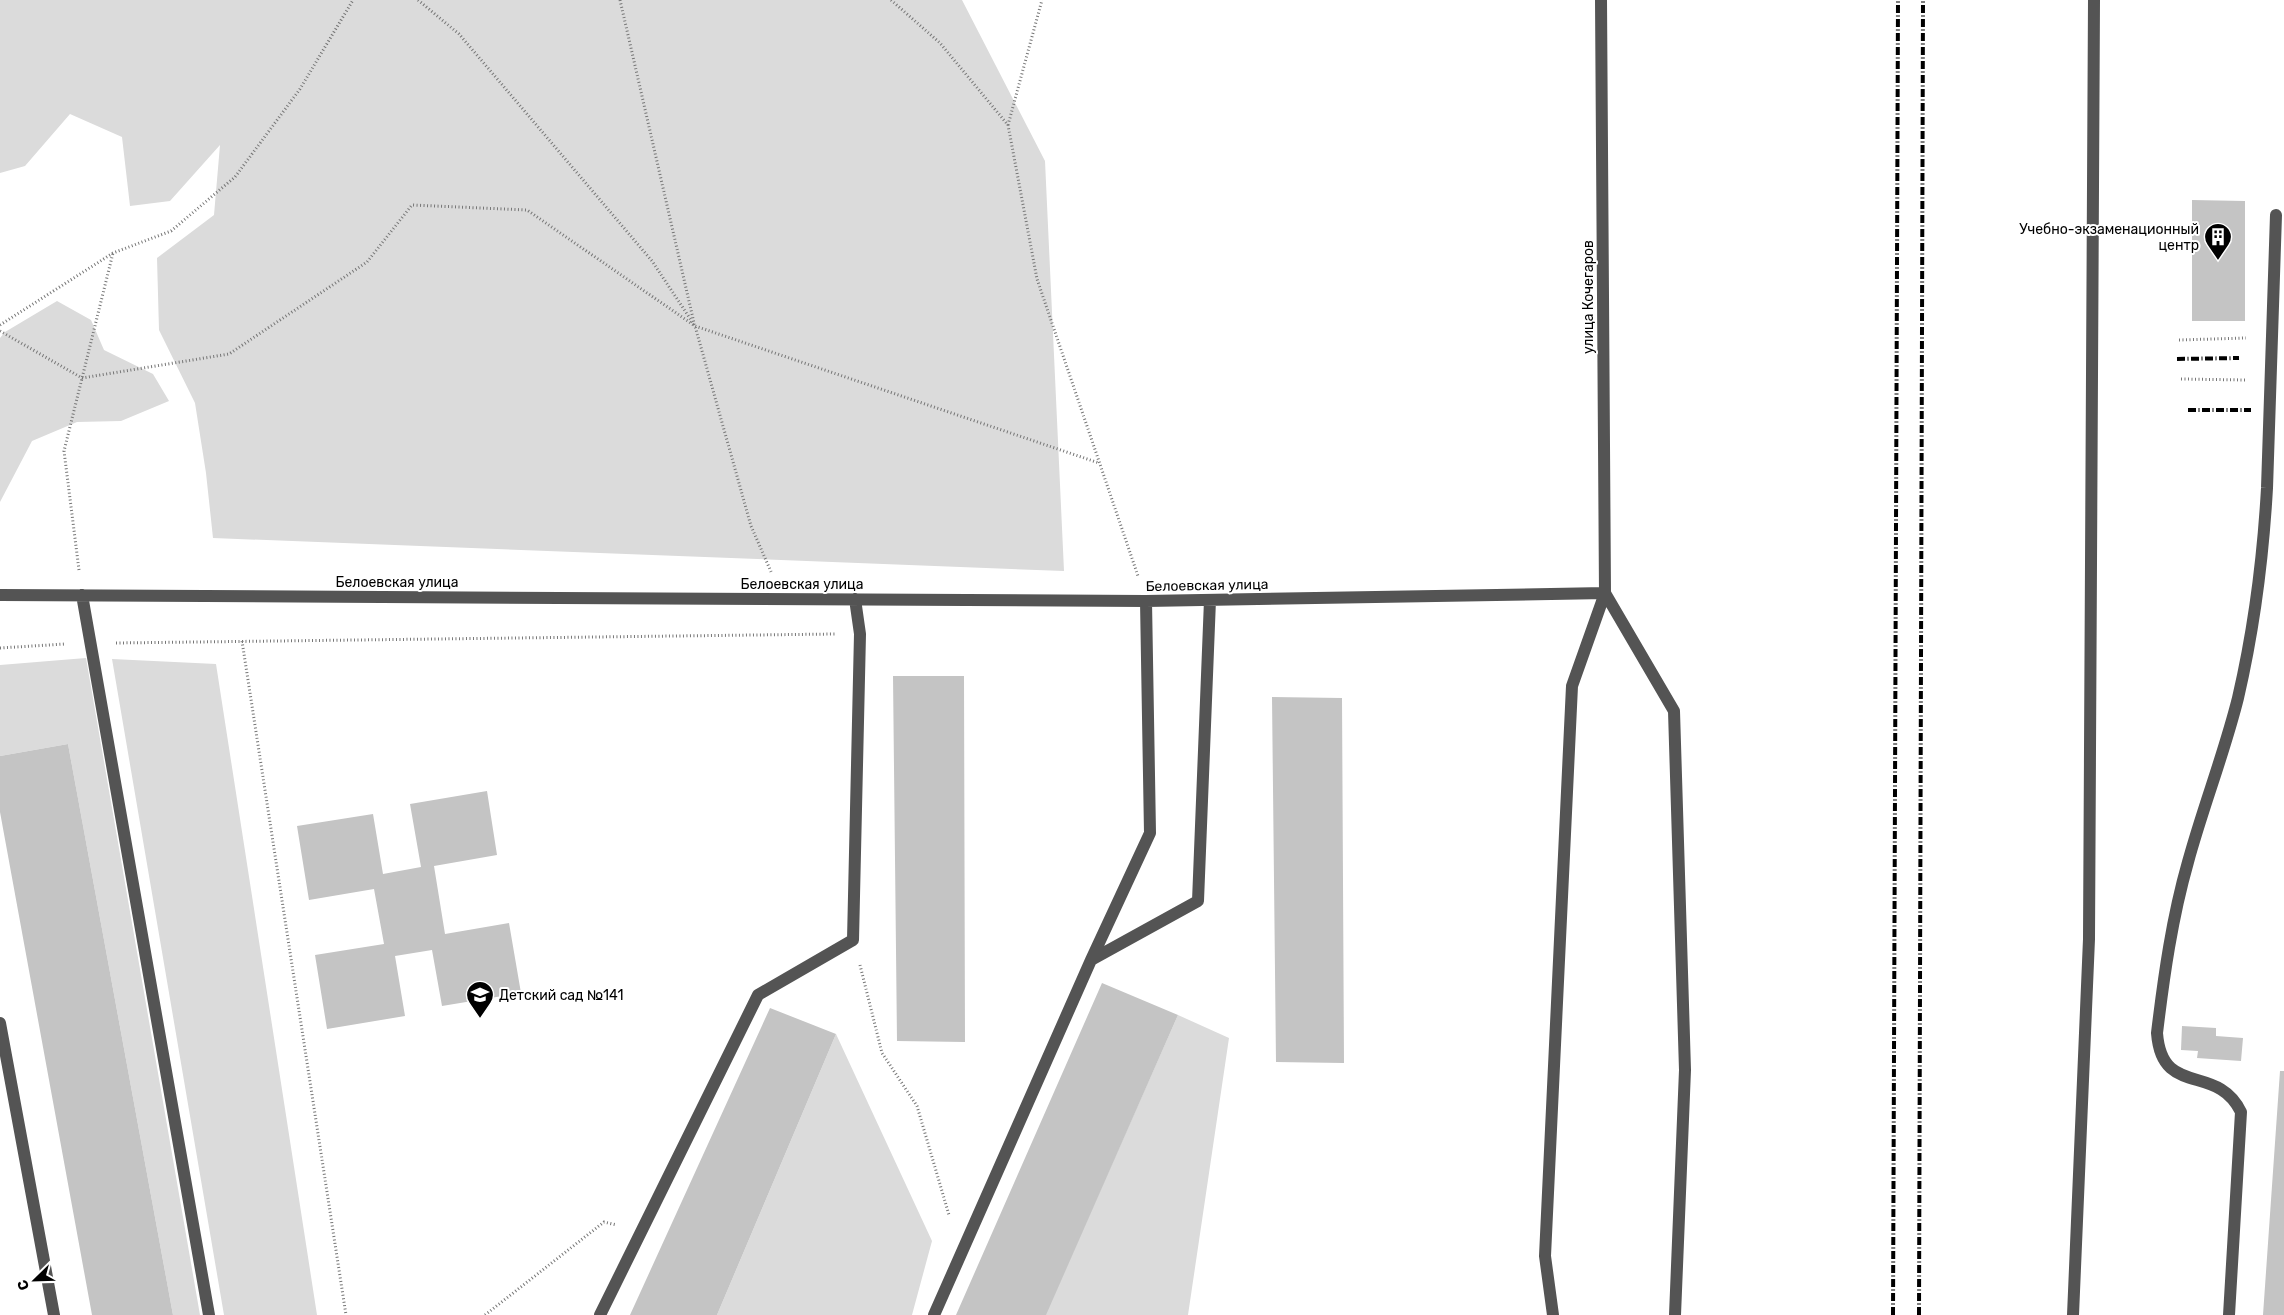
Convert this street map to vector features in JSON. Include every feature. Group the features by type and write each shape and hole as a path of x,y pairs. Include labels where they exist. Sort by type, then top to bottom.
{"street":[{"name":"улица Кочегаров","path":"1601,0 1604,593"},
{"path":"2073,1315 2089,939 2094,0"},
{"path":"2229,1315 2241,1112 2235,1099 2224,1090 2172,1071 2164,1061 2158,1046 2157,1033 2170,936 2179,896 2230,727 2253,624 2264,532 2276,215"},
{"name":"Белоевская улица","path":"0,595 1146,601 1604,593"},
{"path":"1553,1315 1546,1256 1572,686 1604,593"},
{"path":"1604,593 1674,711 1685,1070 1675,1315"},
{"path":"82,596 209,1315"},
{"path":"600,1315 758,995 853,940 860,634 855,599"},
{"path":"1091,960 1198,901 1210,600"},
{"path":"934,1315 1091,960 1150,833 1146,601"},
{"path":"0,1023 54,1315"}],"path":[{"path":"0,325 113,252 171,231 235,177 300,90 353,0"},
{"path":"418,0 459,34 485,64 652,261 695,326"},
{"path":"620,0 695,326 751,526 782,599"},
{"path":"891,0 940,43 1008,125"},
{"path":"1042,0 1008,125 1037,279 1146,601"},
{"path":"0,331 82,378 229,354 367,262 412,205 527,210 695,326 1099,463"},
{"path":"82,596 64,451 113,252"},
{"path":"2179,340 2271,338"},
{"path":"2181,379 2270,380"},
{"path":"0,648 90,643 860,634"},
{"path":"242,642 346,1315"},
{"path":"853,940 882,1053 917,1106 961,1255"},
{"path":"485,1315 604,1222 642,1231"}],"shaded area":[{"path":"0,0 962,0 1045,161 1064,571 213,538 206,473 195,403 159,330 157,258 214,215 220,145 170,201 130,206 122,137 70,114 25,166 0,173"},
{"path":"57,301 91,320 104,350 153,374 169,401 121,421 77,422 32,441 0,502 0,338 5,332"},
{"path":"86,658 200,1315 173,1315 68,744 0,756 0,665"},
{"path":"112,659 216,664 317,1315 224,1315"},
{"path":"1178,1015 1229,1038 1188,1315 1045,1315"},
{"path":"836,1034 932,1241 912,1315 717,1315"}],"building":[{"name":"Учебно-экзаменационный центр","path":"2192,200 2245,201 2245,321 2192,321"},
{"path":"893,676 964,676 965,1042 897,1041"},
{"path":"1272,697 1342,698 1344,1063 1276,1062"},
{"path":"68,744 173,1315 92,1315 0,812 0,756"},
{"path":"487,791 497,855 434,866 445,934 509,923 521,993 442,1006 432,950 395,956 405,1016 327,1029 315,955 384,944 374,889 309,900 297,826 373,814 383,874 421,867 410,804"},
{"path":"1102,983 1178,1015 1046,1315 956,1315"},
{"path":"770,1008 836,1034 717,1315 630,1315"},
{"path":"2182,1026 2216,1028 2216,1036 2243,1038 2241,1061 2197,1058 2198,1051 2181,1050"},
{"path":"2280,1071 2284,1071 2284,1315 2263,1315"}],"railway":[{"path":"1893,1315 1898,0"},
{"path":"1919,1315 1923,0"},
{"path":"2177,359 2239,358"},
{"path":"2188,410 2251,410"}],"place":[{"name":"Учебно-экзаменационный центр","path":"2218,261"},
{"name":"Детский сад №141","path":"480,1019"}]}
